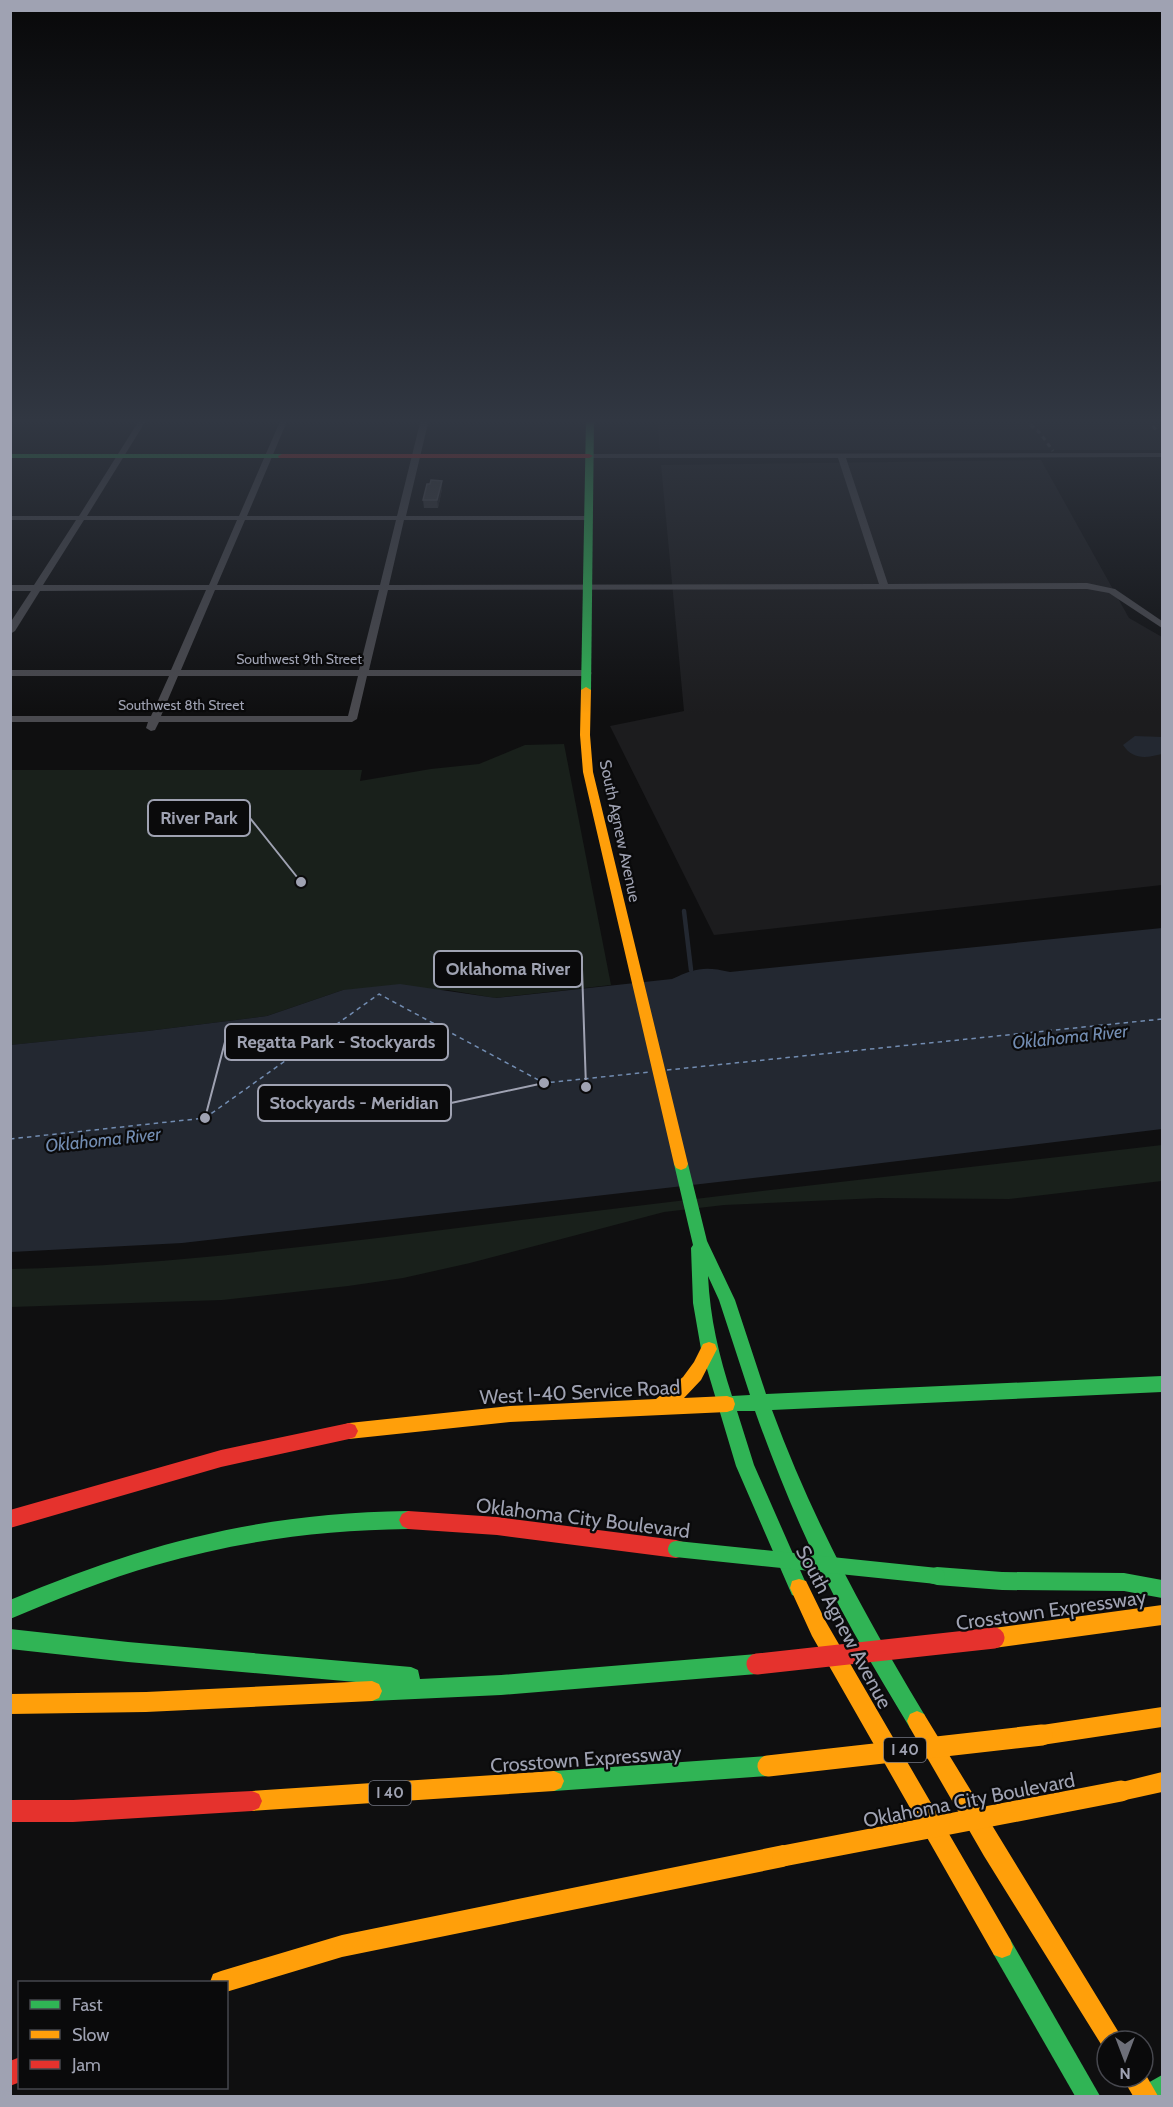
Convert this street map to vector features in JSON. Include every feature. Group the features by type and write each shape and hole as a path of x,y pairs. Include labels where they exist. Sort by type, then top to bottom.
{"main road":[{"name":"South Agnew Avenue","path":"589,518 585,735 588,772 699,1240 727,1300 760,1402 815,1538 860,1625 992,1848 1105,2029"},
{"name":"South Agnew Avenue","path":"699,1240 700,1303 709,1349 724,1404 750,1476 819,1629 1088,2097"},
{"path":"658,1407 693,1382 700,1372 709,1349"},
{"name":"West I-40 Service Road","path":"10,1519 196,1464 354,1430 510,1414 1162,1384"},
{"name":"Oklahoma City Boulevard","path":"10,1610 83,1578 223,1536 283,1526 333,1521 393,1520 456,1523 937,1576 1002,1581 1124,1582 1162,1589"},
{"name":"Crosstown Expressway","path":"10,1704 146,1702 501,1685 757,1664 994,1638 1162,1615"},
{"path":"10,1639 128,1652 501,1685"},
{"name":"Crosstown Expressway","path":"10,1811 73,1811 316,1798 768,1766 1042,1734 1162,1717"},
{"name":"Oklahoma City Boulevard","path":"228,1981 342,1946 1162,1782"},
{"path":"1147,2097 1162,2087"}],"street":[{"path":"861,517 884,586"},
{"path":"10,518 589,518"},
{"path":"10,631 82,518"},
{"path":"151,728 243,518"},
{"path":"365,672 402,518"},
{"path":"10,588 1097,586 1112,591 1162,625"},
{"name":"Southwest 8th Street","path":"10,719 352,719 365,672"},
{"name":"Southwest 9th Street","path":"10,673 587,673"}],"shaded area":[{"path":"666,517 1073,517 1129,618 1162,637 1162,885 714,935 610,726 684,711"},
{"path":"564,744 611,985 495,998 448,990 343,990 267,1016 11,1045 11,770 362,770 360,781 431,769 479,764 525,745"},
{"path":"1162,1145 1162,1181 1009,1199 879,1198 724,1205 664,1212 470,1263 403,1278 348,1286 222,1300 11,1307 10,1269 77,1267 275,1250"}],"water":[{"path":"1135,736 1162,737 1162,754 1140,757 1131,753 1123,745"},
{"name":"Oklahoma River","path":"1162,928 1162,1129 182,1243 11,1252 10,1045 267,1016 343,990 400,984 496,998 672,979 700,969 730,972"}],"waterway":[{"path":"684,911 691,970"}],"ferry route":[{"path":"10,1139 205,1118 379,994 544,1083 650,1072"},
{"path":"667,1070 1162,1019"}],"traffic: fast":[{"path":"586,690 589,517"},
{"path":"681,1164 699,1241 727,1300 742,1350 779,1453 815,1537 860,1625 917,1721"},
{"path":"699,1248 701,1303 709,1349 745,1466 799,1588"},
{"path":"727,1404 1162,1384"},
{"path":"10,1610 106,1571 204,1542 305,1525 408,1520"},
{"path":"676,1549 937,1576"},
{"path":"937,1576 1002,1581 1124,1582 1162,1589"},
{"path":"10,1639 128,1652 411,1677"},
{"path":"372,1691 501,1685 757,1664"},
{"path":"554,1781 768,1766"},
{"path":"1002,1947 1088,2096"},
{"path":"1147,2096 1162,2087"}],"traffic: slow":[{"path":"586,690 585,735 588,772 681,1164"},
{"path":"659,1407 689,1382 709,1349"},
{"path":"349,1431 510,1414 727,1404"},
{"path":"799,1588 819,1629 1002,1947"},
{"path":"994,1638 1162,1615"},
{"path":"10,1704 146,1702 372,1691"},
{"path":"1042,1735 1162,1717"},
{"path":"917,1721 992,1848 1105,2029"},
{"path":"768,1766 1042,1735"},
{"path":"252,1801 554,1781"},
{"path":"1121,1791 1162,1782"},
{"path":"783,1856 1121,1791"},
{"path":"224,1981 342,1946 783,1856"},
{"path":"1142,2089 1146,2096"}],"traffic: jam":[{"path":"10,1519 221,1458 349,1431"},
{"path":"408,1520 497,1526 676,1549"},
{"path":"757,1664 994,1638"},
{"path":"10,1811 73,1811 252,1801"},
{"path":"10,2074 18,2070"}],"place":[{"name":"River Park","path":"301,882"},
{"name":"Stockyards - Meridian","path":"544,1083"},
{"name":"Oklahoma River","path":"586,1087"},
{"name":"Regatta Park - Stockyards","path":"205,1118"}]}
